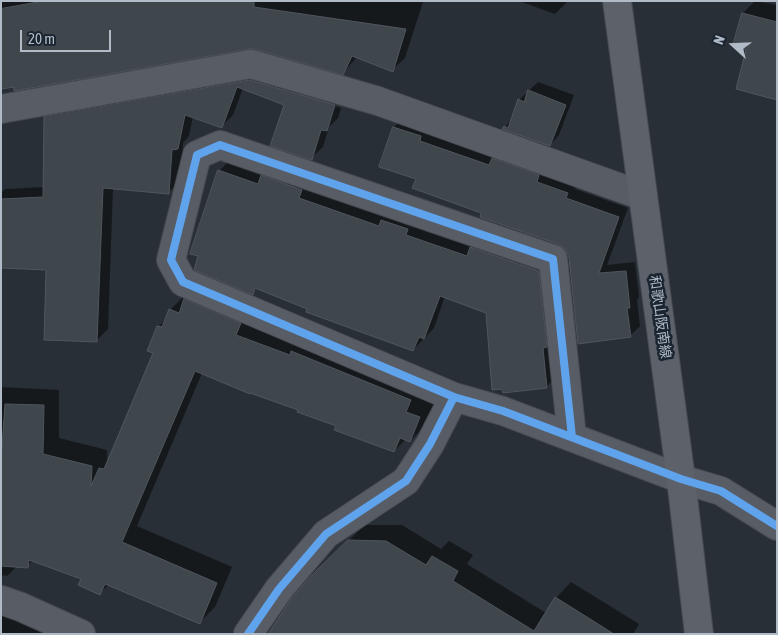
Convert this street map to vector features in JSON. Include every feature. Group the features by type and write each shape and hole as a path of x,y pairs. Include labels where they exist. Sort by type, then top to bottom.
{"main road":[{"name":"和歌山阪南線","path":"617,1 681,478 699,634"}],"street":[{"path":"1,109 251,64 378,101 643,196"},
{"path":"572,437 553,259 220,144 197,155 171,260 183,282 454,397 503,410 572,437 681,478 720,491 777,526"},
{"path":"248,634 279,589 326,534 406,481 430,444 454,397"},
{"path":"1,600 81,634"}],"building":[{"path":"44,1 254,1 254,7 406,29 393,72 352,56 343,75 255,49 249,49 14,91 14,87 1,89 1,9"},
{"path":"742,13 777,22 777,100 736,89 746,50 733,46"},
{"path":"250,80 335,105 327,131 321,130 312,160 270,146 284,105 237,87 222,128 185,115 178,149 172,150 169,194 103,188 97,342 44,340 46,270 1,268 1,199 43,197 44,117"},
{"path":"528,90 566,105 550,146 502,129 504,126 508,128 518,99 524,102"},
{"path":"393,127 421,136 420,141 489,165 492,158 539,175 537,182 568,193 566,198 619,217 599,273 626,271 630,308 627,308 631,337 578,344 569,257 565,249 558,244 480,217 481,213 412,188 416,179 379,167"},
{"path":"218,170 258,184 261,175 302,190 299,198 379,226 381,220 408,229 406,235 467,256 470,247 539,271 547,347 543,348 547,388 503,393 502,389 492,390 486,313 440,296 424,339 419,337 413,351 306,312 307,309 255,288 253,295 194,270 198,256 190,254"},
{"path":"184,299 241,323 236,335 290,355 291,351 411,400 406,412 420,417 410,442 400,438 394,452 334,430 336,426 297,412 298,410 250,394 195,371 122,542 217,583 200,624 105,584 100,595 78,585 81,579 29,560 28,568 1,566 1,462 5,404 44,405 43,454 92,466 91,486 99,468 104,469 153,353 147,351 157,326 162,327 169,309 179,313"},
{"path":"348,540 386,541 426,565 432,556 458,571 453,581 534,631 555,597 614,634 268,634 291,599 310,577"}],"cycle path":[{"path":"454,397 183,282 171,260 197,155 220,145 553,259 572,437"},
{"path":"248,634 279,589 326,534 406,481 430,444 454,397 503,411 681,479 721,491 777,526"}]}
